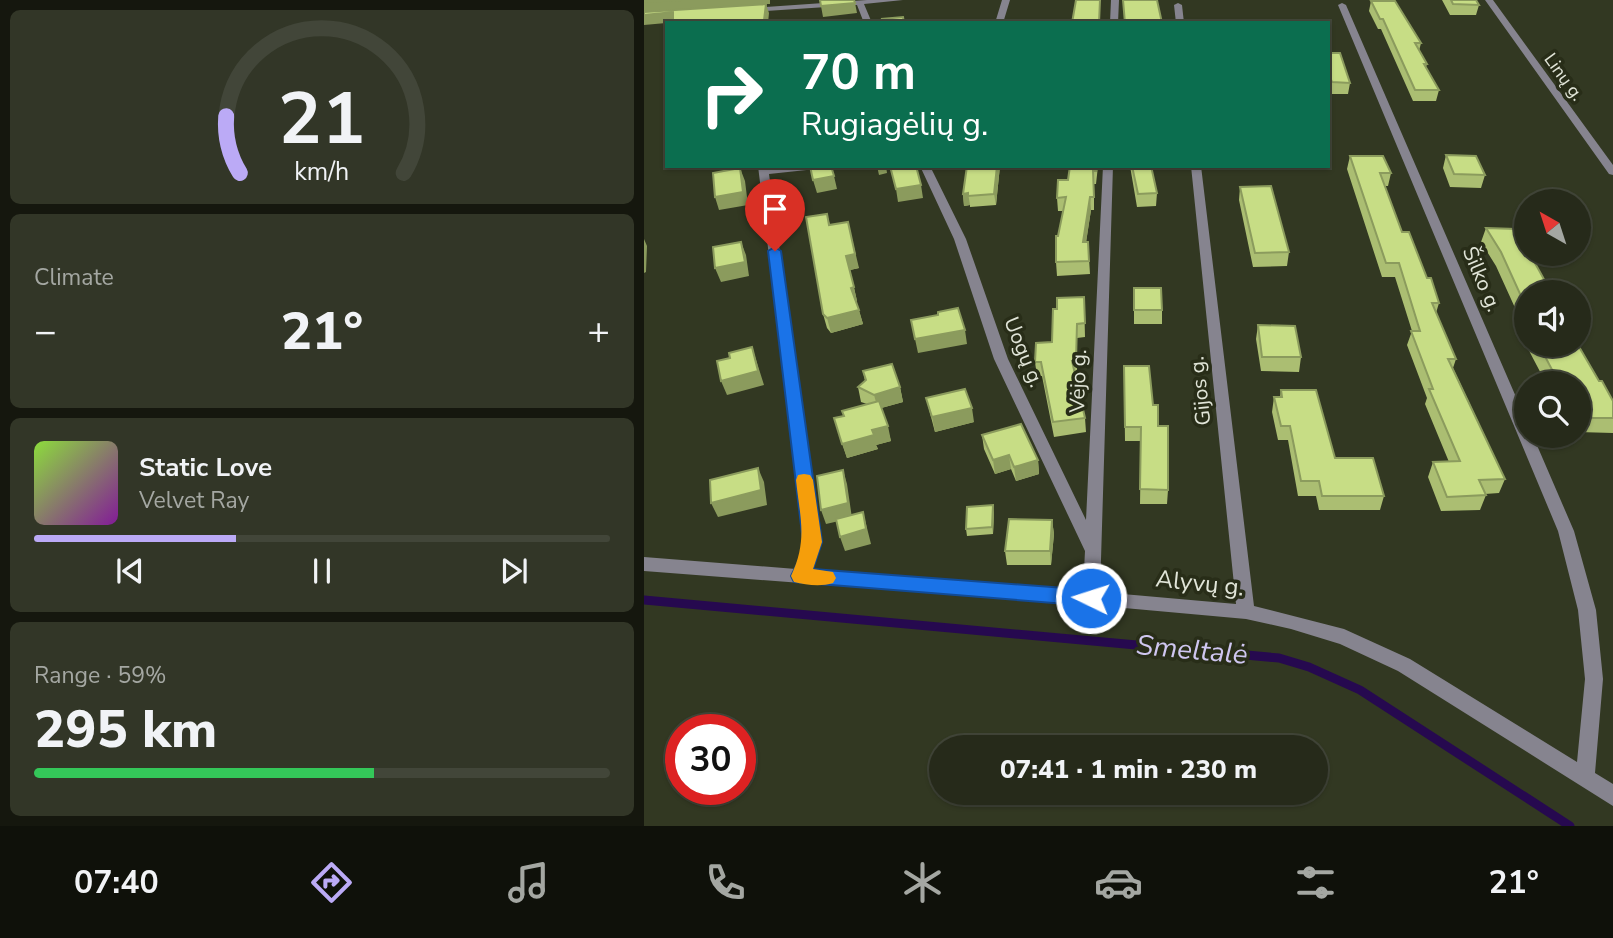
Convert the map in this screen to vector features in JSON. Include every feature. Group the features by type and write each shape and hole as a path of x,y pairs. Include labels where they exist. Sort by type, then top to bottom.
{"street":[{"path":"744,21 743,11 899,0"},
{"path":"1000,21 1006,0"},
{"path":"1114,21 1115,0"},
{"name":"Linų g.","path":"1489,0 1613,172"},
{"path":"860,3 867,21"},
{"path":"1178,5 1180,21"},
{"name":"Šilko g.","path":"1342,5 1566,531 1587,610 1594,679 1585,779"},
{"name":"Uogų g.","path":"926,168 960,239 1002,359 1041,447 1093,550"},
{"name":"Vėjo g.","path":"1091,598 1108,168"},
{"name":"Gijos g.","path":"1196,168 1247,612"},
{"path":"764,169 812,542 801,576"},
{"name":"Alyvų g.","path":"644,564 1247,612 1344,637 1404,665 1613,796"}],"building":[{"path":"644,0 681,0 644,2"},
{"path":"820,0 854,0 855,3 821,6"},
{"path":"1076,0 1100,0 1099,21 1072,21"},
{"path":"1123,0 1157,0 1162,21 1125,21"},
{"path":"1451,0 1476,0 1479,5 1453,4"},
{"path":"1371,1 1395,1 1421,43 1415,43 1439,90 1415,90 1383,19 1380,19"},
{"path":"766,4 764,20 755,21 673,21 673,12 644,15 644,12"},
{"path":"903,17 904,21 882,21"},
{"path":"1032,20 1032,21 962,21"},
{"path":"1330,53 1340,53 1350,83 1332,82"},
{"path":"1446,155 1476,156 1485,175 1454,174"},
{"path":"1350,156 1383,156 1391,173 1380,173 1402,232 1409,232 1427,278 1431,278 1439,303 1432,303 1456,359 1448,359 1505,479 1479,480 1486,495 1447,497 1433,462 1460,461 1429,389 1433,389 1411,331 1420,331 1399,263 1386,263"},
{"path":"740,168 743,192 715,197 713,173"},
{"path":"810,168 832,168 834,176 813,180"},
{"path":"891,168 917,168 921,185 896,189"},
{"path":"967,168 997,168 994,194 963,194"},
{"path":"1070,168 1096,168 1096,171 1093,171 1094,197 1090,197 1083,242 1088,242 1089,261 1056,262 1056,236 1066,197 1057,198 1058,180 1068,180"},
{"path":"1132,168 1151,168 1157,193 1138,194"},
{"path":"1271,186 1289,252 1255,253 1240,187"},
{"path":"827,214 829,225 848,222 855,254 846,256 854,287 851,288 859,310 827,318 823,314 806,217"},
{"path":"1486,228 1514,229 1514,266 1537,266 1544,280 1514,281"},
{"path":"741,242 745,262 715,268 713,247"},
{"path":"1134,288 1161,288 1162,310 1134,310"},
{"path":"1084,297 1085,323 1077,324 1076,361 1072,361 1085,418 1053,422 1041,362 1035,362 1036,343 1052,342 1053,309 1057,309 1057,298"},
{"path":"958,308 965,330 915,339 911,320"},
{"path":"1258,325 1295,326 1301,357 1262,357"},
{"path":"752,347 758,371 721,381 717,361 730,358 729,353"},
{"path":"1545,357 1585,357 1613,401 1613,418 1591,418 1591,371 1553,371"},
{"path":"892,364 900,387 874,395 858,387 866,380 863,371"},
{"path":"1124,366 1149,366 1153,405 1158,405 1158,426 1168,426 1168,490 1140,489 1141,427 1125,427"},
{"path":"965,389 972,408 932,417 926,398"},
{"path":"1281,390 1316,390 1335,458 1373,458 1384,496 1322,496 1319,481 1301,481 1290,426 1281,426 1274,397 1282,397"},
{"path":"879,401 888,426 872,430 874,435 842,444 834,418 844,416 842,411"},
{"path":"1021,424 1038,460 1014,467 1009,455 993,460 982,435"},
{"path":"758,468 761,490 711,503 710,480"},
{"path":"843,470 848,503 821,510 817,476"},
{"path":"993,505 992,527 966,529 967,507"},
{"path":"863,512 866,529 840,537 836,519"},
{"path":"1009,519 1052,520 1050,551 1005,551"}],"waterway":[{"name":"Smeltalė","path":"644,600 1279,658 1309,667 1360,690 1570,826"}],"slow traffic":[{"path":"804,480 812,542 801,576 826,578"}],"route":[{"path":"775,251 812,542 801,576 1091,598"}]}
